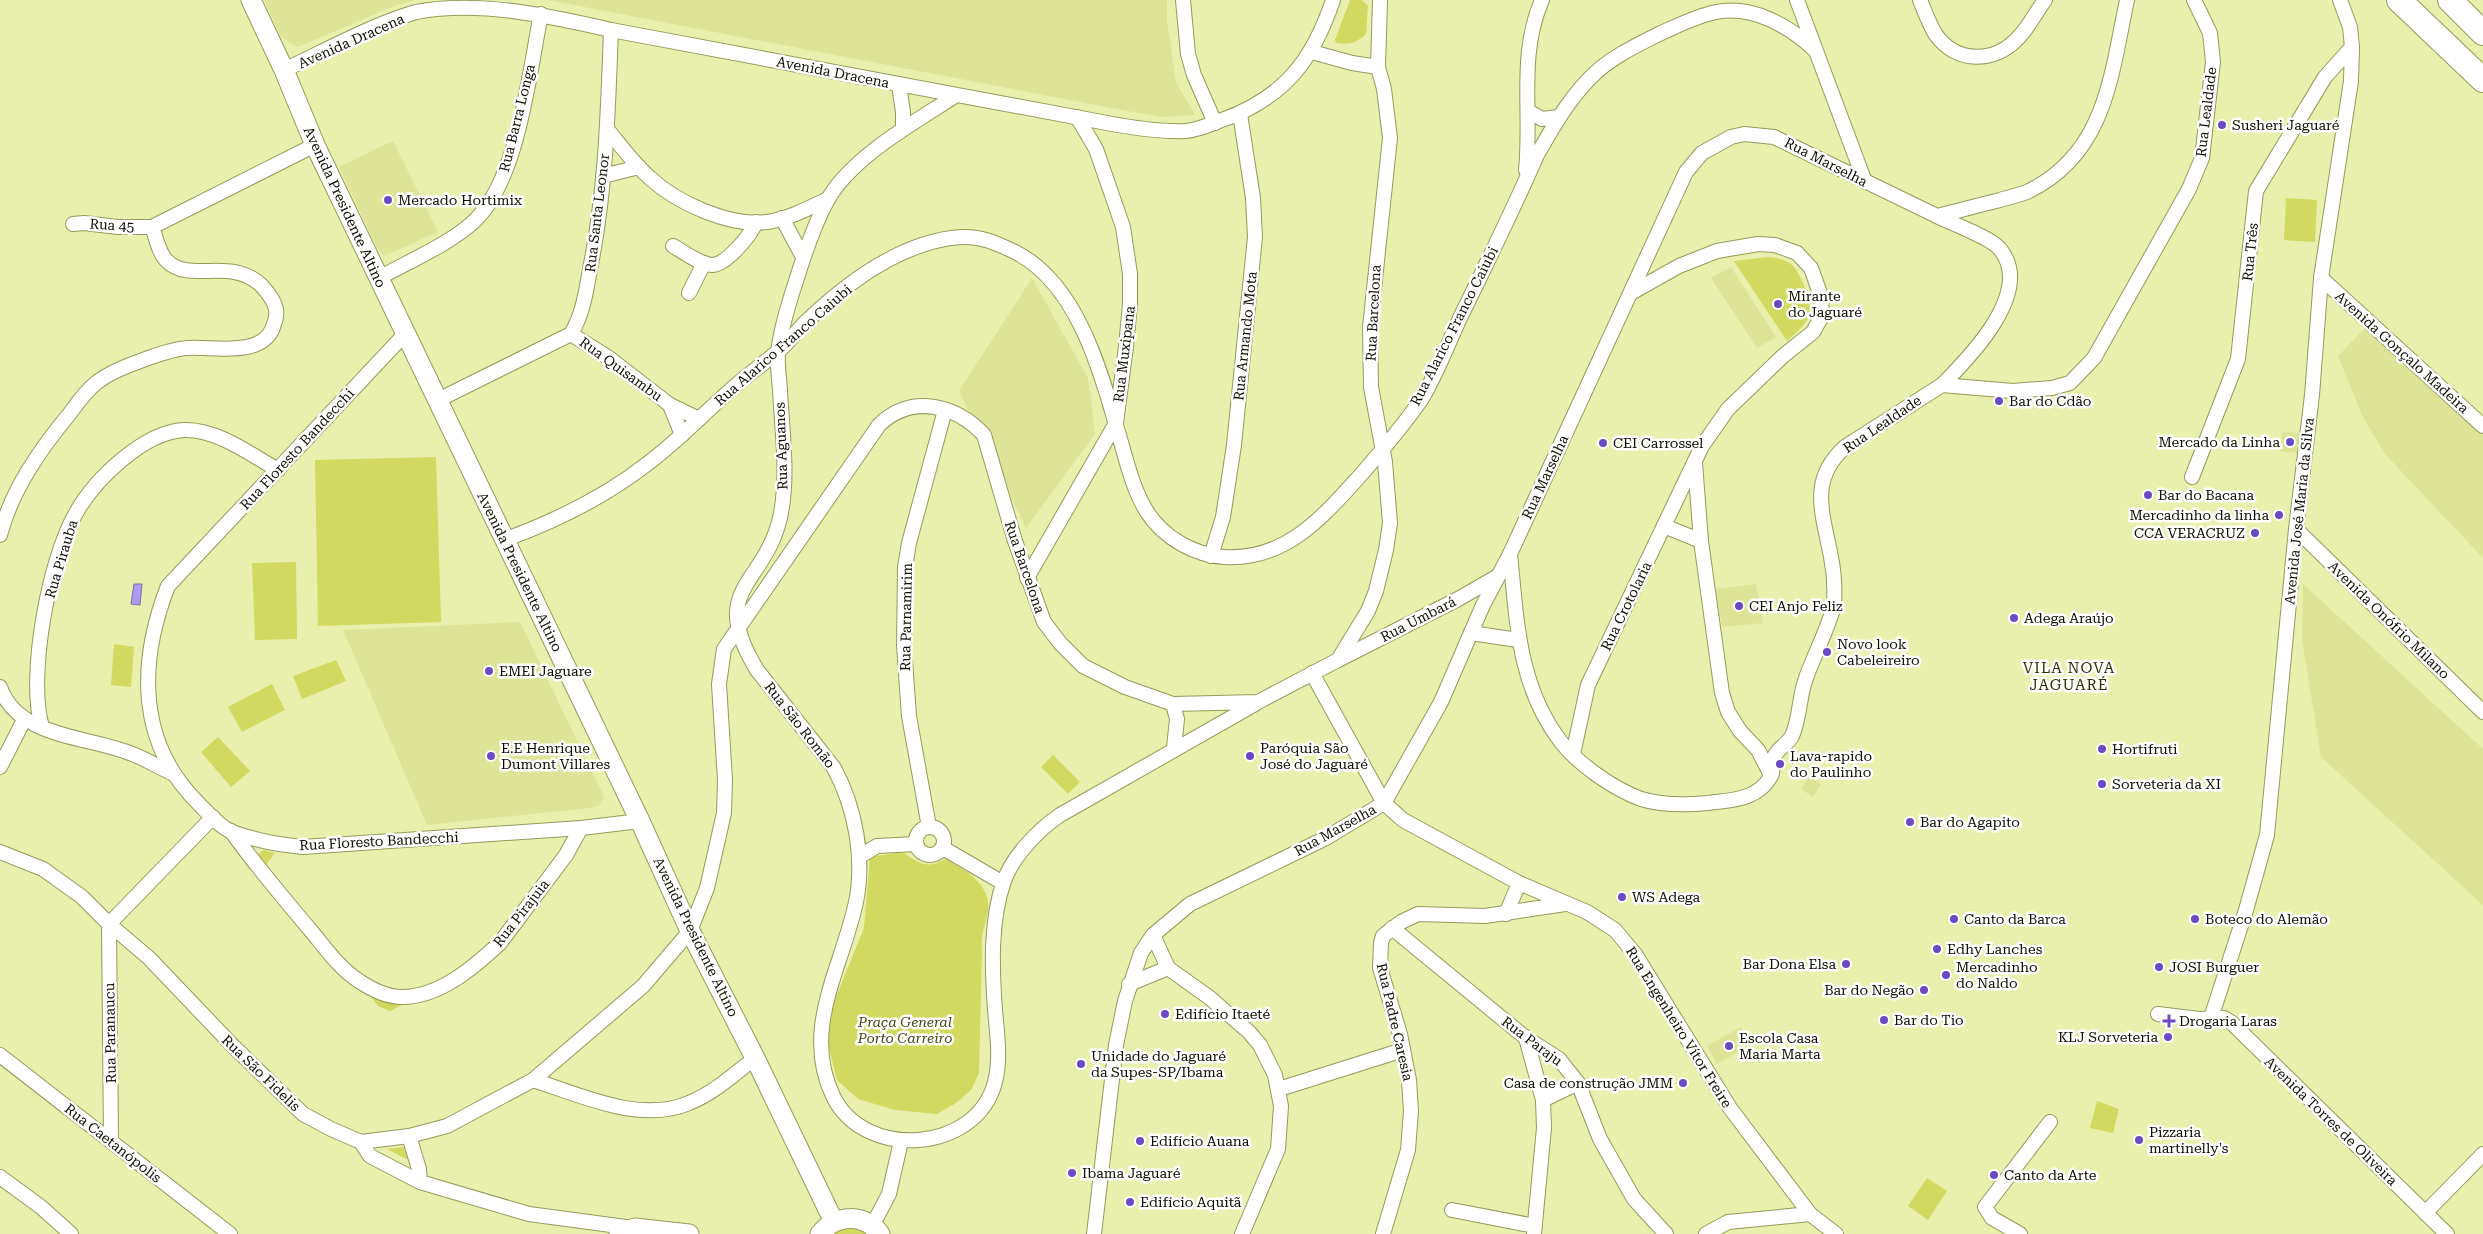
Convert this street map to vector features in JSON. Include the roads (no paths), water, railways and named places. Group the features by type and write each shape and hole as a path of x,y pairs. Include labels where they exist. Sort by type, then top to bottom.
{"highway":[{"path":"2398,0 2483,80"},
{"path":"2422,0 2483,60"},
{"path":"2450,0 2483,33"}],"main road":[{"name":"Avenida Presidente Altino","path":"251,0 284,70 315,146 640,820 690,931 755,1058 827,1228"},
{"path":"827,1228 854,1218 876,1230"},
{"path":"627,1231 682,1233"}],"street":[{"path":"1184,0 1186,38 1190,61 1194,75 1215,123"},
{"name":"Avenida Dracena","path":"284,70 386,22 418,12 477,6 541,14 611,30 955,96 1164,131 1188,131 1240,114 1273,95 1312,52 1333,0"},
{"name":"Rua Barcelona","path":"690,931 707,888 724,812 725,780 719,684 724,649 737,626 879,425 899,410 922,406 945,410 974,425 984,435 1027,578 1044,622 1060,643 1083,666 1126,687 1173,704 1258,702 1338,660 1368,611 1386,550 1390,508 1383,450 1371,387 1369,354 1370,327 1390,138 1384,89 1378,67 1380,0"},
{"path":"1525,183 1529,144 1526,74 1534,23 1542,0"},
{"path":"1797,0 1865,182"},
{"path":"1920,0 1930,23 1943,43 1961,55 1972,57 1988,57 2009,46 2019,37 2045,0"},
{"path":"1938,216 2027,192 2044,183 2078,154 2091,135 2104,102 2127,0"},
{"name":"Rua Lealdade","path":"1510,554 1518,640 1525,668 1547,724 1572,754 1615,788 1643,799 1696,804 1737,800 1756,794 1771,776 1773,757 1792,737 1805,681 1833,607 1833,569 1822,515 1820,490 1824,473 1833,458 1845,447 1942,385 2013,391 2052,388 2070,384 2094,358 2190,188 2202,158 2213,62 2210,33 2194,0"},
{"name":"Avenida José Maria da Silva","path":"2211,1018 2265,846 2296,529 2312,395 2321,278 2351,81 2352,47 2350,28 2340,0"},
{"name":"Rua Alarico Franco Caiubi","path":"504,540 522,533 611,488 646,465 752,371 778,352 807,320 878,266 926,243 942,239 982,238 1028,259 1045,274 1065,297 1095,358 1129,471 1146,511 1162,530 1181,544 1211,556 1243,558 1260,555 1289,543 1325,514 1383,450 1422,397 1558,117 1591,78 1617,56 1675,27 1711,13 1735,11 1768,18 1797,33 1815,50"},
{"name":"Rua Barra Longa","path":"379,278 470,225 484,212 495,194 515,142 541,14"},
{"name":"Rua Santa Leonor","path":"571,334 580,318 595,248 607,129 611,30"},
{"name":"Rua Três","path":"2192,477 2238,359 2256,191 2325,77 2352,47"},
{"path":"1312,52 1352,63 1378,67"},
{"path":"899,85 903,106 903,129"},
{"name":"Rua Aguanos","path":"737,626 736,606 739,597 774,537 782,502 784,481 778,352 803,257 828,199 867,156 903,129 955,96"},
{"path":"1528,111 1542,119 1558,117"},
{"name":"Rua Armando Mota","path":"1211,556 1223,517 1234,445 1255,237 1253,198 1240,114"},
{"name":"Rua Muxipana","path":"1027,578 1116,423 1130,304 1128,258 1120,215 1096,149 1077,117"},
{"path":"607,129 639,167 653,180 708,213 735,221 756,222 782,218 828,199"},
{"name":"Rua Marselha","path":"1094,1234 1116,1045 1129,984 1141,953 1153,935 1190,904 1326,838 1384,803 1441,702 1471,633 1510,554 1686,172 1702,153 1717,143 1744,134 1774,137 1995,244 2007,263 2010,277 2003,309 1970,354 1942,385"},
{"path":"0,536 10,507 30,466 55,430 95,384 127,366 176,349 229,348 254,345 265,339 273,328 276,314 272,299 252,277 241,272 194,271 177,267 166,261 152,227 315,146"},
{"path":"603,176 639,167"},
{"path":"782,218 803,257"},
{"path":"673,246 704,263 713,265 720,263 743,243 751,233 756,222"},
{"name":"Rua 45","path":"73,224 152,227"},
{"name":"Rua Crotolaria","path":"1572,754 1588,685 1702,446 1728,409 1783,356 1802,343 1816,328 1822,316 1822,306 1811,268 1797,253 1784,246 1758,244 1717,252 1679,266 1631,293"},
{"path":"689,293 704,263"},
{"name":"Avenida Gonçalo Madeira","path":"2321,278 2483,426"},
{"name":"Rua Floresto Bandecchi","path":"405,334 168,586 158,613 149,648 147,686 154,724 172,773 192,797 231,831 287,846 303,847 580,828 640,820"},
{"path":"438,400 571,334"},
{"name":"Rua Quisambu","path":"571,334 608,358 670,405 699,419"},
{"name":"Rua Quisambu","path":"670,405 682,434"},
{"name":"Rua Parnamirim","path":"929,827 908,708 904,646 905,567 916,515 945,410"},
{"name":"Rua Pirauba","path":"42,727 37,711 37,680 48,595 64,540 74,514 95,485 114,466 153,439 166,433 186,430 216,437 278,470"},
{"path":"1695,463 1702,541 1722,693 1728,712 1740,731 1758,750 1771,776"},
{"path":"1664,526 1702,541"},
{"name":"Avenida Onófrio Milano","path":"2296,529 2483,712"},
{"name":"Rua Umbará","path":"1338,660 1460,598 1498,576"},
{"name":"Rua São Romão","path":"737,626 756,670 823,753 842,782 855,825 859,857 856,902 825,1003 821,1020 820,1049 828,1085 834,1100 842,1111 862,1127 887,1138 901,1141"},
{"path":"1471,633 1518,640"},
{"name":"Rua Engenheiro Vítor Freire","path":"1312,673 1384,803 1403,820 1519,883 1587,912 1615,930 1635,954 1730,1108 1810,1214 1836,1234"},
{"path":"0,687 14,711 24,720 126,751 172,773"},
{"path":"876,1230 889,1194 901,1141 924,1140 948,1135 980,1110 993,1090 998,1060 993,960 997,914 1003,883 1016,860 1032,840 1051,822 1174,748 1258,702"},
{"path":"1173,704 1177,719 1174,748"},
{"path":"0,767 24,720"},
{"path":"109,924 213,817"},
{"path":"929,827 936,829 942,834 944,841 943,848 937,854 926,855 919,851 916,844 919,833 929,827"},
{"name":"Rua Pirajuia","path":"231,831 260,872 339,964 359,981 377,990 402,996 436,989 452,981 493,949 566,855 580,828"},
{"path":"859,857 877,846 916,844"},
{"path":"943,848 1003,883"},
{"name":"Rua São Fidelis","path":"0,852 44,869 82,896 109,924 149,958 239,1052 303,1114 361,1142"},
{"path":"1506,914 1519,883"},
{"path":"1392,928 1418,914 1484,916 1565,904"},
{"name":"Rua Paranaucu","path":"109,924 111,1141"},
{"name":"Rua Paraju","path":"1392,928 1526,1038 1559,1059 1578,1083 1600,1139 1634,1199 1666,1234"},
{"name":"Rua Padre Caresia","path":"1383,1234 1402,1177 1411,1138 1411,1098 1403,1050 1380,968 1381,943 1392,928"},
{"path":"627,1231 529,1214 420,1182 370,1156 361,1142 409,1136 447,1126 533,1080 644,986 690,931"},
{"path":"1153,935 1168,968 1210,998 1249,1032 1268,1060 1279,1089 1281,1120 1278,1149 1242,1234"},
{"path":"1129,984 1168,968"},
{"name":"Avenida Torres de Oliveira","path":"2158,1014 2199,1019 2224,1018 2232,1023 2447,1234"},
{"path":"1452,1210 1535,1230 1544,1128 1544,1100 1526,1038"},
{"path":"1279,1089 1403,1050"},
{"name":"Rua Caetanópolis","path":"0,1055 227,1233"},
{"path":"533,1080 617,1106 650,1111 690,1103 720,1085 755,1058"},
{"path":"1544,1100 1578,1083"},
{"path":"2020,1234 1992,1218 1986,1212 1985,1207 2050,1122"},
{"path":"409,1136 419,1169 420,1182"},
{"path":"2425,1213 2483,1154"},
{"path":"0,1177 41,1207 71,1234"},
{"path":"1706,1234 1728,1222 1810,1214"}],"place":[{"name":"Susheri Jaguaré","path":"2222,125"},
{"name":"Mercado Hortimix","path":"388,200"},
{"name":"Mirante do Jaguaré","path":"1778,304"},
{"name":"Bar do Cdão","path":"1999,401"},
{"name":"Mercado da Linha","path":"2290,442"},
{"name":"CEI Carrossel","path":"1603,443"},
{"name":"Bar do Bacana","path":"2148,495"},
{"name":"Mercadinho da linha","path":"2279,515"},
{"name":"CCA VERACRUZ","path":"2255,533"},
{"name":"CEI Anjo Feliz","path":"1739,606"},
{"name":"Adega Araújo","path":"2014,618"},
{"name":"Novo look Cabeleireiro","path":"1827,652"},
{"name":"EMEI Jaguare","path":"489,671"},
{"name":"Hortifruti","path":"2102,749"},
{"name":"E.E Henrique Dumont Villares","path":"491,756"},
{"name":"Paróquia São José do Jaguaré","path":"1250,756"},
{"name":"Lava-rapido do Paulinho","path":"1780,764"},
{"name":"Sorveteria da XI","path":"2102,784"},
{"name":"Bar do Agapito","path":"1910,822"},
{"name":"WS Adega","path":"1622,897"},
{"name":"Canto da Barca","path":"1954,919"},
{"name":"Boteco do Alemão","path":"2195,919"},
{"name":"Edhy Lanches","path":"1937,949"},
{"name":"Bar Dona Elsa","path":"1846,964"},
{"name":"JOSI Burguer","path":"2159,967"},
{"name":"Mercadinho do Naldo","path":"1946,975"},
{"name":"Bar do Negão","path":"1924,990"},
{"name":"Edifício Itaeté","path":"1165,1014"},
{"name":"Bar do Tio","path":"1884,1020"},
{"name":"Drogaria Laras","path":"2169,1021"},
{"name":"KLJ Sorveteria","path":"2168,1037"},
{"name":"Escola Casa Maria Marta","path":"1729,1046"},
{"name":"Unidade do Jaguaré da Supes-SP/Ibama","path":"1081,1064"},
{"name":"Casa de construção JMM","path":"1683,1083"},
{"name":"Pizzaria martinelly's","path":"2139,1140"},
{"name":"Edifício Auana","path":"1140,1141"},
{"name":"Ibama Jaguaré","path":"1072,1173"},
{"name":"Canto da Arte","path":"1994,1175"},
{"name":"Edifício Aquitã","path":"1130,1202"}],"district":[{"name":"VILA NOVA JAGUARÉ","path":"2069,676"}],"park label":[{"name":"Praça General Porto Carreiro","path":"905,1030"}]}
